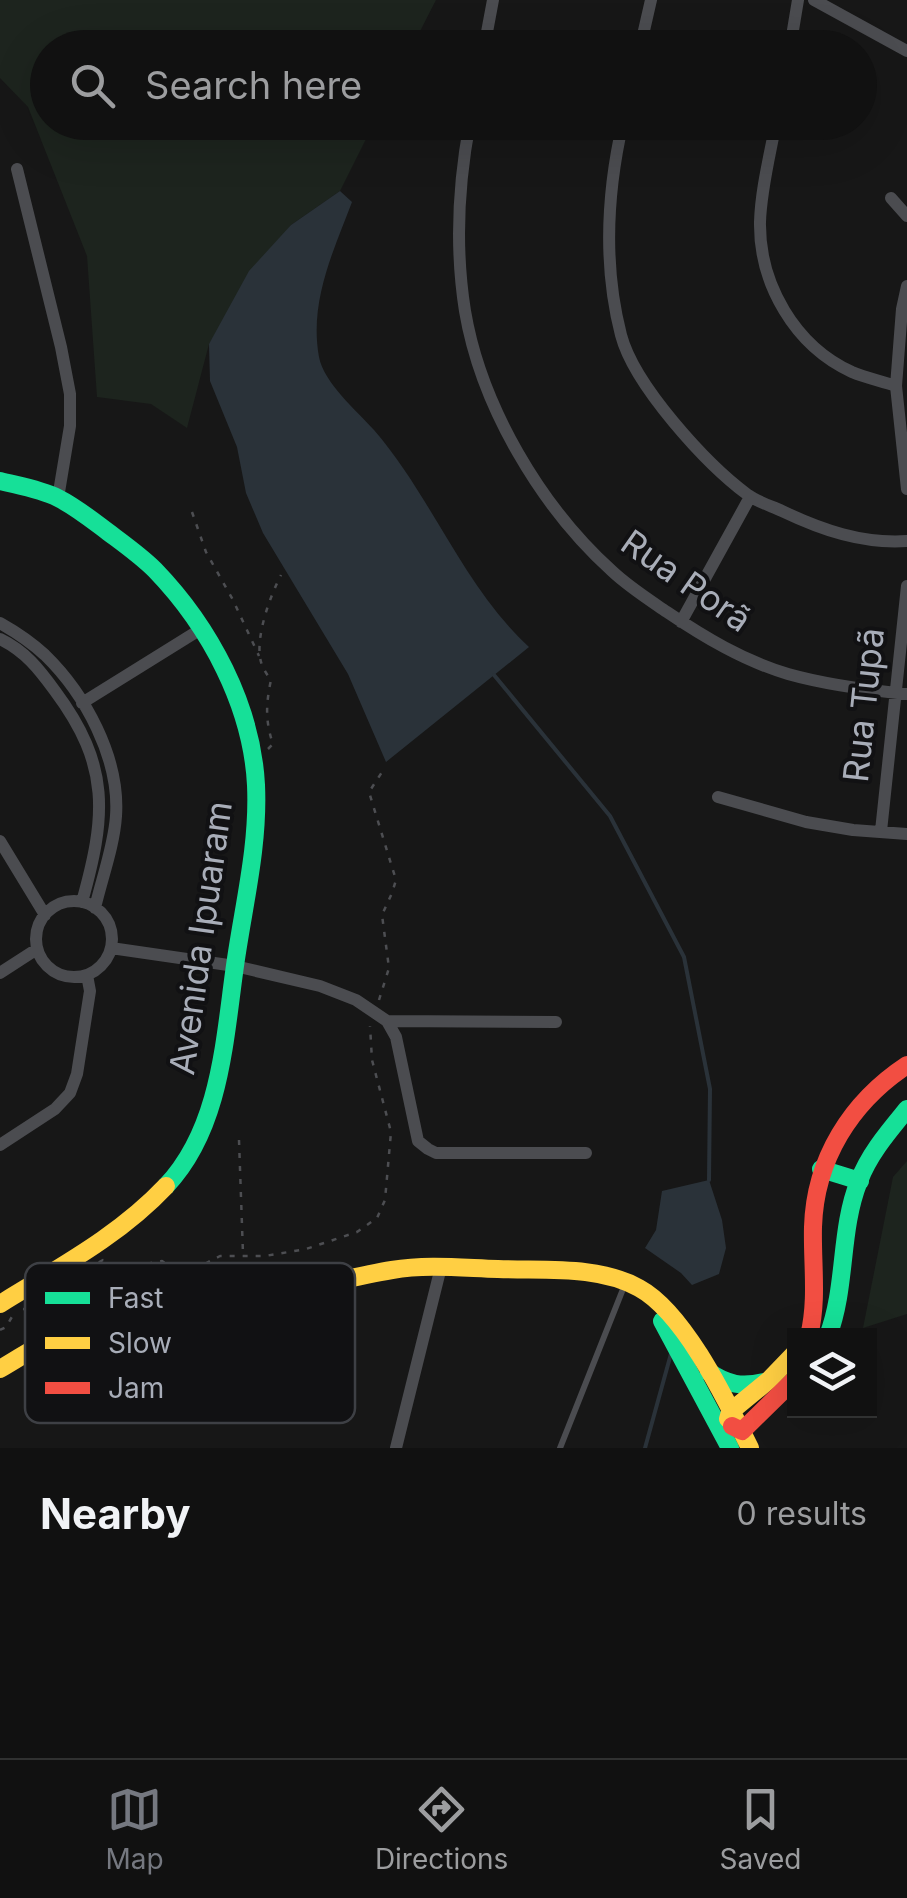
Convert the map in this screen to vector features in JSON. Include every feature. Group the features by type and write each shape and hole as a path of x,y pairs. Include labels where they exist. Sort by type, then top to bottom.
{"street":[{"path":"487,30 493,0"},
{"path":"644,30 651,0"},
{"path":"793,30 798,0"},
{"path":"814,0 869,30"},
{"path":"877,35 907,51"},
{"name":"Rua Porã","path":"468,140 459,207 466,312 479,366 496,408 518,454 548,498 581,539 630,587 736,654 786,674 856,690 901,693"},
{"path":"620,140 608,212 614,294 622,339 642,379 704,455 750,496 846,536 882,543 907,541"},
{"path":"773,140 760,222 764,263 776,297 813,347 853,372 896,386"},
{"path":"16,170 70,394 70,426 58,498"},
{"path":"891,198 907,216"},
{"path":"907,286 896,386 907,490"},
{"name":"Avenida Ipuaram","path":"0,481 58,498 88,516 154,569 201,628 226,672 253,756 255,839 223,1059 206,1115 190,1156 164,1190 134,1218 64,1263"},
{"path":"681,622 750,496"},
{"name":"Rua Tupã","path":"881,831 901,693 907,586"},
{"path":"0,623 45,655 82,703 104,745 113,777 116,821 89,905"},
{"path":"82,703 201,628"},
{"path":"0,638 36,665 74,717 90,751 100,783 100,806 89,905"},
{"path":"718,798 806,822 907,834"},
{"path":"0,841 45,914"},
{"path":"68,901 89,905 108,923 112,933 108,957 87,975 72,977 57,972 44,962 38,948 39,925 45,914 68,901"},
{"path":"0,973 38,948"},
{"path":"110,948 235,966 320,986 356,1000 381,1018 396,1037 418,1141 428,1150 586,1153"},
{"path":"0,1145 55,1109 70,1093 77,1074 90,991 87,975"},
{"path":"381,1018 556,1022"},
{"path":"812,1328 817,1289 812,1226 821,1170 847,1121 872,1090 904,1070"},
{"path":"831,1328 860,1181 907,1109"},
{"path":"821,1170 860,1181"},
{"path":"396,1448 441,1267"},
{"path":"355,1278 393,1270 441,1267 566,1272 606,1276 632,1285 664,1307 706,1370 733,1433"},
{"path":"632,1285 676,1344 733,1433"},
{"name":"Avenida Ipuaram","path":"0,1304 25,1288"},
{"path":"0,1369 25,1355"},
{"path":"733,1433 769,1380 787,1361"},
{"path":"706,1370 725,1384 744,1386 769,1380"},
{"path":"733,1433 787,1386"}],"lane":[{"path":"560,1448 632,1285"}],"path":[{"path":"192,512 206,552 270,680 266,722 273,744 253,756"},
{"path":"260,657 264,618 281,574"},
{"path":"206,1263 220,1256 265,1256 306,1249 357,1232 378,1218 385,1200 391,1132 372,1060 369,1031 381,1018 390,968 382,914 396,880 369,792 384,769"},
{"path":"239,1140 243,1256"},
{"path":"0,1330 16,1310 25,1310"}],"shaded area":[{"path":"0,0 436,0 421,30 30,30 30,112 0,78"},
{"path":"41,140 366,140 340,191 291,225 209,344 187,428 151,404 97,397 87,256"},
{"path":"340,191 352,202 320,297 317,337 322,367 395,456 485,597 529,647 386,762 348,674 263,533 246,493 237,447 210,381 209,344 249,271 291,225"},
{"path":"907,1161 907,1314 863,1328 893,1177"},
{"path":"709,1180 726,1248 719,1274 692,1285 645,1248 656,1230 662,1191"}],"waterway":[{"path":"494,675 610,816 684,957 710,1089 709,1180"},
{"path":"645,1448 672,1350"}],"traffic: fast":[{"path":"0,481 44,492 65,502 155,570 193,617 225,669 253,755 255,833 222,1058 198,1139 166,1186"},
{"path":"831,1328 848,1219 859,1181 874,1152 907,1109"},
{"path":"821,1169 860,1181"},
{"path":"662,1321 730,1448"},
{"path":"709,1372 735,1384 764,1382"}],"traffic: slow":[{"path":"68,1263 108,1236 166,1186"},
{"path":"355,1278 392,1270 445,1267 588,1272 623,1281 656,1300 673,1317 703,1360 750,1448"},
{"path":"0,1304 25,1289"},
{"path":"0,1369 25,1355"},
{"path":"728,1419 730,1412 787,1361"}],"traffic: jam":[{"path":"811,1328 815,1202 829,1156 840,1134 869,1096 907,1065"},
{"path":"732,1426 742,1431 787,1387"}]}
